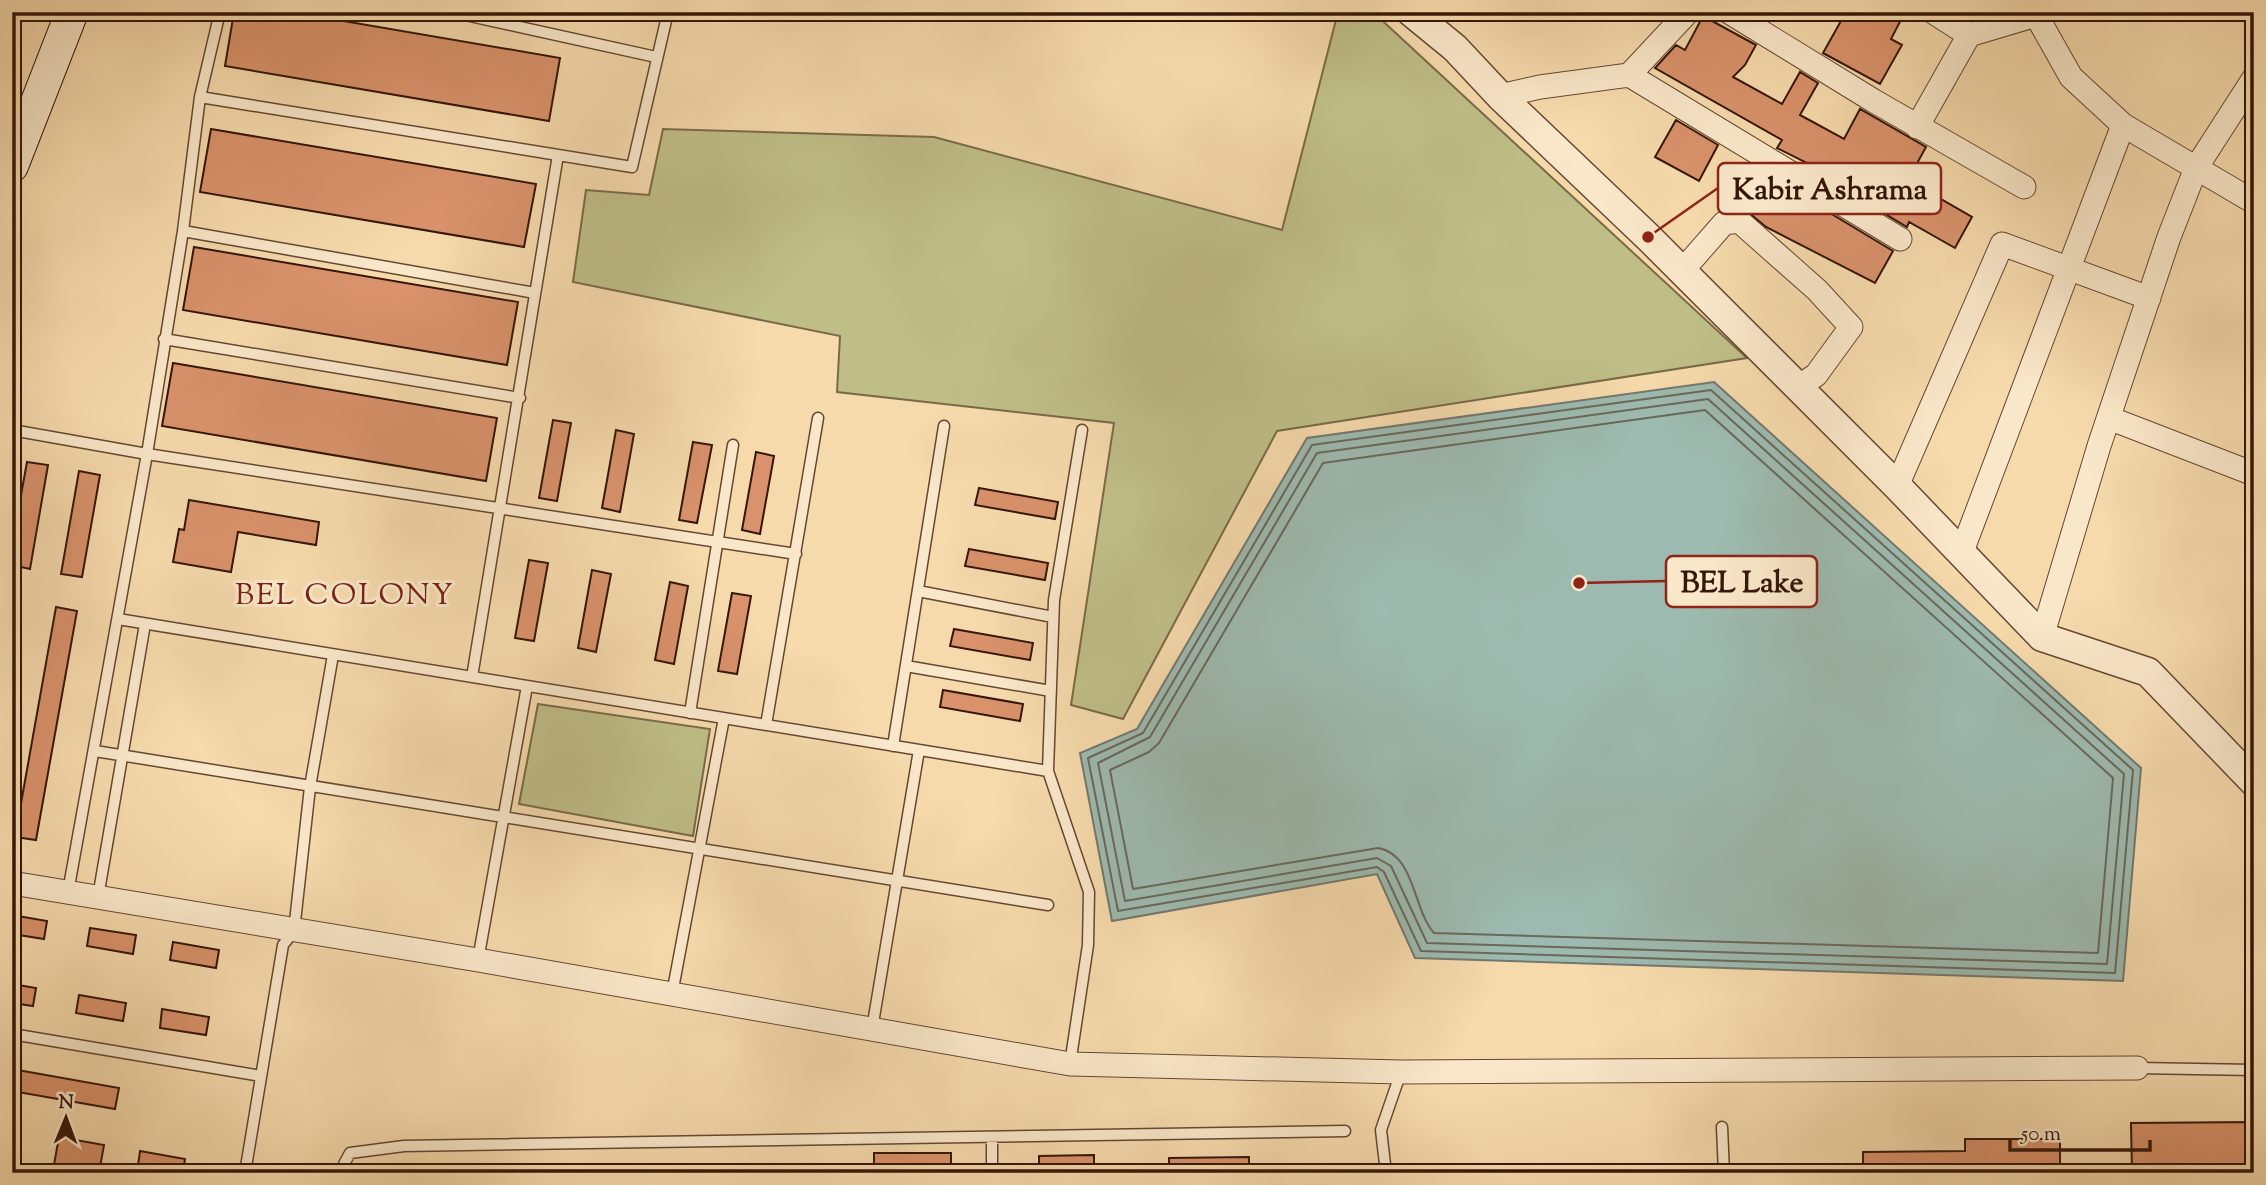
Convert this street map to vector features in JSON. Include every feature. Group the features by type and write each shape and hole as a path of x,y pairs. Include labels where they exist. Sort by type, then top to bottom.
{"main road":[{"path":"12,166 72,12"}],"street":[{"path":"1411,12 1455,48 1500,96 1682,271 1897,486 2042,637 2148,672 2254,782"},
{"path":"1629,75 1688,12"},
{"path":"1729,12 1917,127 2024,187"},
{"path":"1933,12 1969,35"},
{"path":"1917,127 1969,35 2035,13 2070,77 2123,125 2254,202"},
{"path":"1500,96 1540,87 1629,75 1900,239"},
{"path":"2042,637 2109,418 2196,168 2254,78"},
{"path":"1961,554 2123,125"},
{"path":"1682,271 1724,223 1739,221 1817,290 1850,327 1816,375 1798,387"},
{"path":"1897,486 2002,244 2071,267 2149,298"},
{"path":"2109,418 2254,474"},
{"path":"12,883 478,960 1070,1064 1401,1072 2137,1068"}],"lane":[{"path":"68,892 147,454 183,231 200,97 220,12"},
{"path":"452,12 656,57"},
{"path":"200,97 632,167 668,12"},
{"path":"472,677 558,155"},
{"path":"183,231 535,293"},
{"path":"164,339 520,398"},
{"path":"765,725 818,418"},
{"path":"893,746 944,426"},
{"path":"12,430 147,454 796,555"},
{"path":"1070,1064 1088,945 1089,892 1048,771 1053,617 1082,430"},
{"path":"690,712 733,445"},
{"path":"918,591 1053,617"},
{"path":"117,619 1048,771"},
{"path":"97,897 145,624"},
{"path":"245,1173 283,945 293,931 310,787 333,655"},
{"path":"906,666 1051,691"},
{"path":"478,960 527,686"},
{"path":"672,994 724,718"},
{"path":"872,1029 919,750"},
{"path":"95,751 1048,905"},
{"path":"12,1034 261,1076"},
{"path":"2137,1068 2254,1070"},
{"path":"1386,1173 1381,1130 1401,1072"},
{"path":"1721,1127 1724,1173"},
{"path":"344,1173 344,1164 350,1153 404,1146 1345,1131"},
{"path":"992,1137 992,1173"}],"shaded area":[{"path":"1338,12 1373,12 1747,358 1277,431 1123,719 1071,705 1114,423 837,392 840,336 573,282 586,190 649,195 663,129 934,137 1282,230"},
{"path":"538,704 710,729 693,836 519,804"}],"water":[{"path":"1714,382 2141,768 2123,981 1415,958 1377,874 1112,921 1080,753 1137,729 1307,438"}],"building":[{"path":"234,12 291,12 560,58 549,121 225,66"},
{"path":"1846,12 1905,12 1891,39 1902,45 1880,84 1823,53"},
{"path":"1703,16 1756,45 1745,65 1733,77 1782,104 1800,72 1818,83 1800,115 1844,139 1860,109 1926,147 1908,180 1972,217 1955,248 1909,222 1907,227 1839,186 1841,180 1777,148 1782,140 1655,68 1676,45 1685,50"},
{"path":"1676,120 1718,145 1699,181 1655,157"},
{"path":"211,129 536,184 524,247 200,192"},
{"path":"1762,172 1893,251 1875,283 1766,227 1742,207"},
{"path":"194,247 518,302 507,365 183,310"},
{"path":"173,363 497,418 486,481 162,426"},
{"path":"553,420 571,423 557,501 539,498"},
{"path":"616,430 634,434 620,512 602,508"},
{"path":"693,442 712,445 697,523 679,520"},
{"path":"756,452 774,456 760,534 742,530"},
{"path":"27,462 48,465 30,569 12,565 12,545"},
{"path":"79,471 100,475 82,577 61,574"},
{"path":"979,488 1058,502 1055,519 975,505"},
{"path":"189,500 319,522 316,545 238,532 231,572 173,562 179,529 184,530"},
{"path":"969,549 1048,563 1045,580 965,566"},
{"path":"529,560 548,563 534,641 515,638"},
{"path":"592,570 611,574 596,652 578,648"},
{"path":"670,582 688,586 674,664 655,660"},
{"path":"732,593 751,596 737,674 718,671"},
{"path":"56,607 77,611 36,840 15,837"},
{"path":"954,629 1033,643 1030,660 950,646"},
{"path":"943,690 1023,704 1020,721 940,707"},
{"path":"12,915 47,921 44,939 12,934"},
{"path":"90,928 136,935 133,954 87,946"},
{"path":"173,942 219,950 216,968 170,960"},
{"path":"12,984 36,988 33,1006 12,1003"},
{"path":"79,995 126,1003 123,1021 76,1013"},
{"path":"162,1009 209,1017 206,1035 160,1028"},
{"path":"12,1069 119,1088 115,1109 12,1091"},
{"path":"2254,1122 2254,1173 2132,1173 2131,1123"},
{"path":"59,1137 104,1145 99,1173 53,1170"},
{"path":"1965,1139 2060,1139 2060,1173 1863,1173 1863,1152 1965,1151"},
{"path":"140,1151 185,1159 183,1173 137,1173"},
{"path":"874,1153 951,1153 951,1173 874,1173"},
{"path":"1094,1155 1094,1173 1039,1173 1039,1156"},
{"path":"1249,1157 1249,1173 1169,1173 1169,1158"}],"place":[{"name":"Kabir Ashrama","path":"1648,237"},
{"name":"BEL Lake","path":"1579,583"}],"district":[{"name":"BEL COLONY","path":"345,596"}]}
